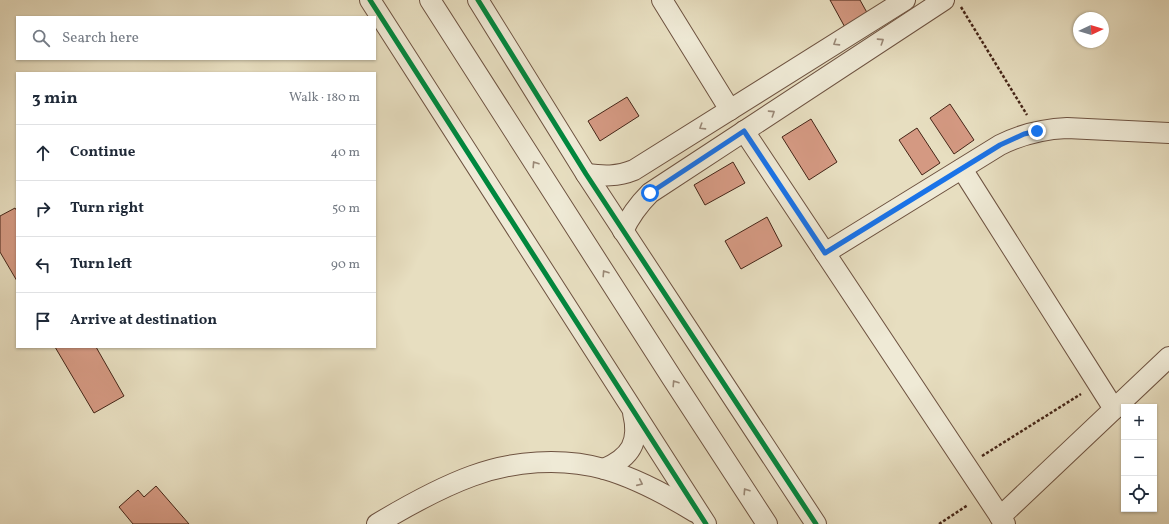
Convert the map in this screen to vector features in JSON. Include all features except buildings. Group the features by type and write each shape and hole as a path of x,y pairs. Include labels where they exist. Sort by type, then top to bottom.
{"street":[{"path":"370,0 702,519"},
{"path":"430,0 767,524"},
{"path":"478,0 586,174 816,524"},
{"path":"662,0 730,110"},
{"path":"586,174 607,176 625,174 634,170 905,0 915,19"},
{"path":"623,231 635,208 650,193 915,19 952,3"},
{"path":"825,253 1000,145 1024,134 1067,128 1169,133"},
{"path":"744,131 1003,520 1114,409 1169,357"},
{"path":"648,161 663,184"},
{"path":"962,169 1114,409"},
{"path":"604,469 617,463 623,458 628,453 635,440 636,426 633,411"},
{"path":"376,524 448,486 473,476 498,468 551,462 578,464 604,469 629,477 653,488 702,519"}],"path":[{"path":"952,3 1037,131"},
{"path":"966,466 1098,383"},
{"path":"939,524 985,494"}],"cycle path":[{"path":"370,0 706,524"},
{"path":"478,0 586,174 816,524"}],"route":[{"path":"650,193 744,131 825,253 1000,145 1024,134 1037,131"}]}
